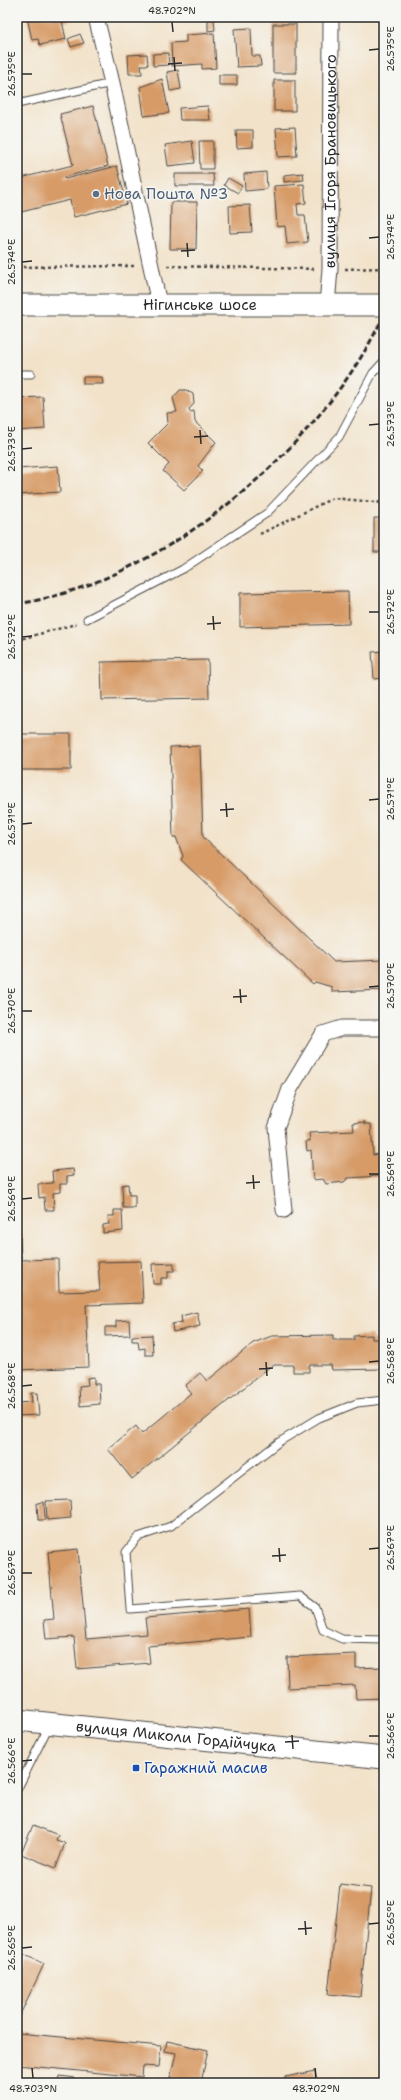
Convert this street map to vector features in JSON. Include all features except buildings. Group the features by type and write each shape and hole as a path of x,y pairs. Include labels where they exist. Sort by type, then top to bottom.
{"main road":[{"name":"Нігинське шосе","path":"17,305 384,305"},
{"name":"вулиця Миколи Гордійчука","path":"17,1720 384,1758"}],"street":[{"path":"96,17 112,83 159,304"},
{"name":"вулиця Ігоря Брановицького","path":"327,305 330,269 331,17"},
{"path":"284,1210 276,1128 290,1089 323,1034 342,1028 384,1028"}],"lane":[{"path":"17,104 112,83"},
{"path":"87,619 183,569 267,513 339,438 373,373 384,361"},
{"path":"17,374 31,374"},
{"path":"384,1400 357,1403 319,1418 279,1442 171,1526 138,1537 126,1552 130,1610 300,1596 315,1607 323,1630 342,1639 384,1640"},
{"path":"17,1790 51,1723"}],"path":[{"path":"17,267 151,266 330,269 384,268"},
{"path":"258,535 333,498 384,503"},
{"path":"17,640 69,627 87,619"}],"railway":[{"path":"17,604 72,591 127,568 181,538 232,501 279,459 321,413 356,364 384,315"}],"place":[{"name":"Нова Пошта №3","path":"96,194"},
{"name":"Гаражний масив","path":"136,1768"}]}
